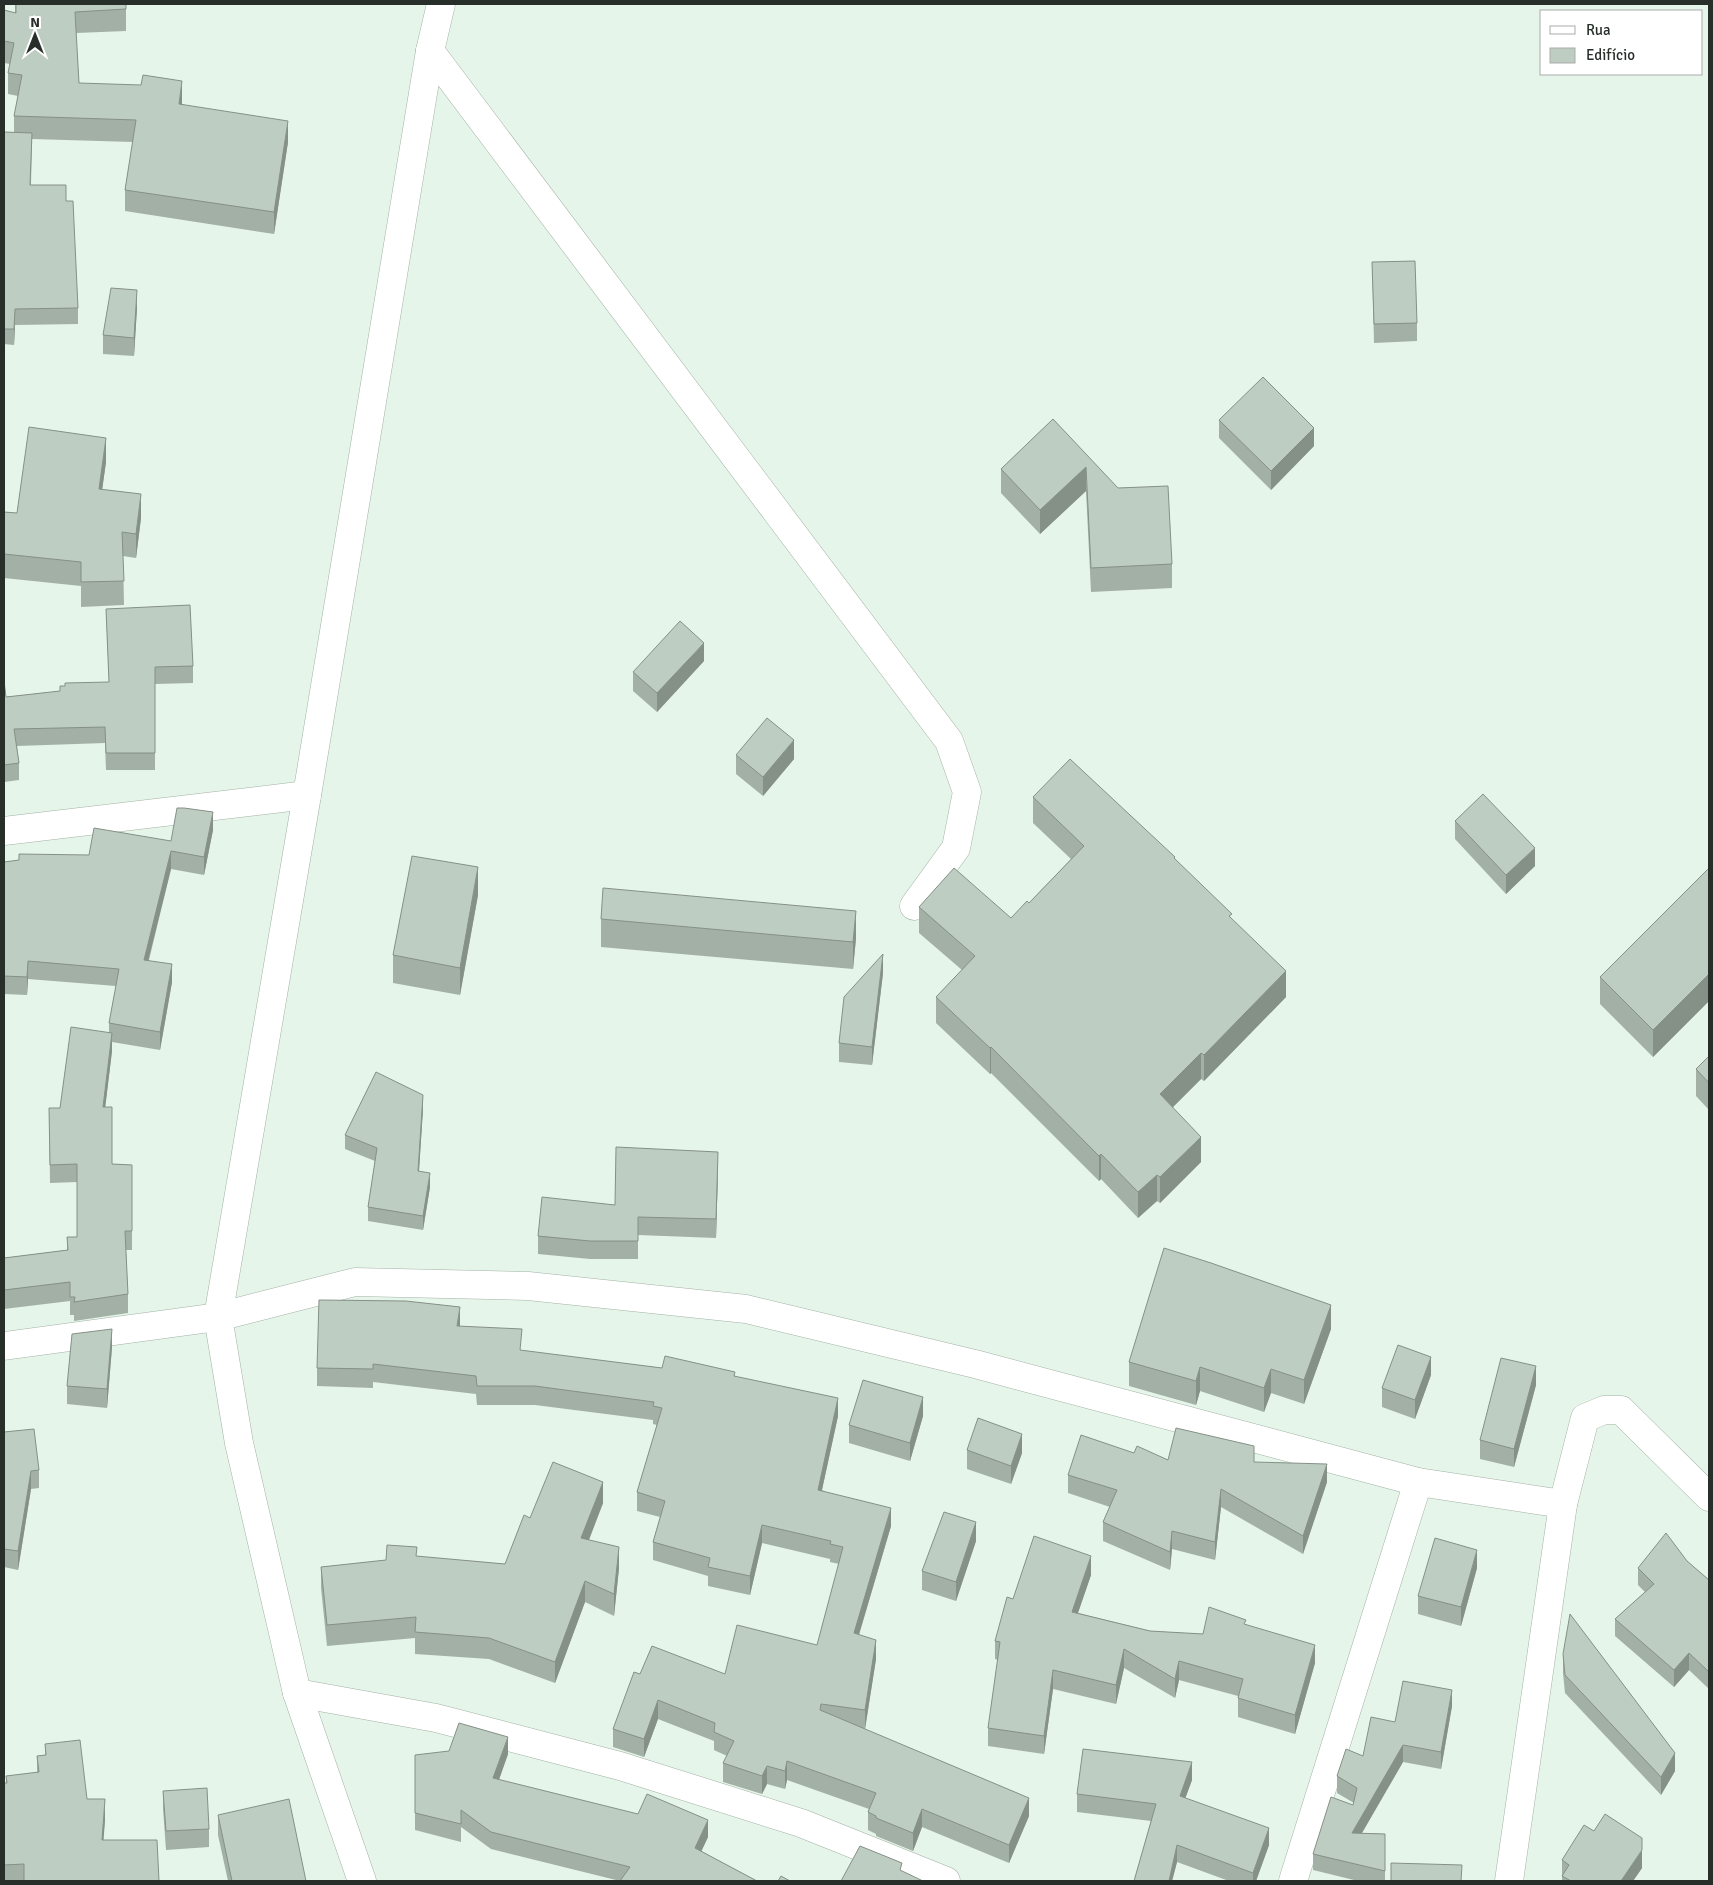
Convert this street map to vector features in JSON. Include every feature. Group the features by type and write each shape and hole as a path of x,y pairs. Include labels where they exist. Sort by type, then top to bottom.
{"street":[{"path":"362,1881 297,1693 239,1443 218,1317 307,795 430,51 441,4"},
{"path":"430,51 950,741 966,792 956,848 914,906"},
{"path":"4,831 307,795"},
{"path":"4,1346 218,1317 355,1282 528,1286 746,1309 975,1364 1418,1482 1563,1504"},
{"path":"1510,1881 1563,1504 1585,1418 1604,1410 1621,1410 1709,1497"},
{"path":"1293,1881 1418,1482"},
{"path":"297,1693 436,1718 620,1766 801,1823 946,1881"}],"building":[{"path":"16,4 126,4 126,9 75,12 79,83 141,85 143,75 182,81 179,104 288,121 274,212 125,190 136,120 14,116 22,75 8,73 14,43 4,41 4,10 16,13"},
{"path":"4,132 32,133 30,185 66,185 66,201 73,201 78,308 15,309 14,329 4,329"},
{"path":"1415,261 1417,323 1374,324 1372,262"},
{"path":"111,288 137,290 134,338 103,335"},
{"path":"1263,377 1314,428 1271,471 1219,420"},
{"path":"1053,419 1118,488 1168,486 1172,564 1091,568 1086,467 1040,510 1001,469"},
{"path":"29,427 106,438 99,489 141,494 136,534 122,532 124,581 81,582 81,562 4,554 4,512 17,513"},
{"path":"190,605 193,666 155,667 155,753 106,753 105,727 14,729 19,763 4,765 4,681 6,697 60,691 60,686 65,686 65,683 109,682 106,609"},
{"path":"680,621 704,643 657,693 633,672"},
{"path":"767,718 794,740 763,777 736,755"},
{"path":"1070,759 1175,857 1232,914 1229,916 1286,971 1204,1055 1201,1053 1160,1094 1201,1137 1160,1177 1157,1175 1138,1192 1101,1154 1099,1156 991,1047 936,997 975,956 919,907 954,868 1011,918 1027,901 1029,903 1084,846 1033,797"},
{"path":"1483,794 1535,848 1506,875 1455,821"},
{"path":"177,808 213,812 204,857 171,851 144,960 172,964 160,1032 109,1023 119,969 28,961 27,977 4,976 4,862 19,860 19,854 89,855 94,828 171,841"},
{"path":"412,856 478,867 460,968 393,955"},
{"path":"1709,868 1709,974 1653,1030 1600,977"},
{"path":"603,888 856,911 853,942 601,919"},
{"path":"883,954 872,1047 839,1043 844,997"},
{"path":"71,1027 112,1033 103,1107 112,1107 112,1164 132,1165 132,1231 125,1231 128,1294 74,1302 75,1297 70,1297 70,1282 4,1290 4,1258 68,1250 67,1237 77,1237 77,1164 50,1165 49,1108 60,1108"},
{"path":"1709,1056 1709,1083 1696,1069"},
{"path":"376,1072 423,1095 418,1171 430,1173 423,1216 368,1207 377,1148 345,1135"},
{"path":"616,1147 718,1152 716,1219 638,1217 638,1241 590,1241 538,1236 542,1197 615,1205"},
{"path":"1164,1248 1331,1305 1304,1380 1271,1369 1264,1388 1200,1367 1196,1381 1129,1362"},
{"path":"319,1300 406,1301 460,1307 457,1326 522,1329 520,1350 662,1368 665,1356 735,1372 734,1376 838,1398 818,1490 891,1508 854,1633 876,1640 865,1710 821,1704 820,1710 1029,1798 1009,1845 922,1809 913,1833 876,1818 876,1816 868,1812 876,1793 787,1761 785,1771 767,1766 762,1776 723,1763 734,1741 714,1732 715,1723 658,1700 644,1739 613,1729 634,1672 640,1674 652,1646 725,1674 737,1625 817,1645 843,1547 830,1544 831,1541 762,1525 750,1576 708,1567 710,1558 653,1542 665,1501 637,1492 662,1408 653,1406 654,1402 535,1386 477,1386 476,1376 373,1364 373,1369 317,1368"},
{"path":"112,1329 107,1389 67,1386 72,1334"},
{"path":"1398,1345 1431,1357 1415,1400 1382,1388"},
{"path":"1501,1358 1536,1366 1514,1449 1480,1440"},
{"path":"863,1380 923,1397 910,1443 849,1425"},
{"path":"978,1418 1022,1434 1011,1466 967,1450"},
{"path":"1176,1428 1254,1446 1254,1462 1327,1464 1303,1536 1221,1489 1215,1542 1172,1531 1170,1552 1103,1522 1117,1490 1068,1475 1081,1435 1134,1453 1137,1446 1168,1460"},
{"path":"34,1429 39,1470 31,1471 18,1551 4,1549 4,1432"},
{"path":"553,1462 603,1482 581,1538 619,1547 614,1594 585,1581 555,1662 489,1638 415,1632 416,1617 327,1625 321,1567 386,1560 387,1545 417,1547 416,1556 505,1564 524,1515 530,1518"},
{"path":"944,1512 976,1522 956,1582 922,1571"},
{"path":"1666,1533 1687,1561 1709,1580 1709,1672 1689,1653 1674,1670 1615,1619 1654,1584 1638,1568"},
{"path":"1034,1536 1091,1556 1072,1612 1150,1631 1203,1634 1209,1607 1246,1620 1244,1624 1315,1645 1295,1715 1238,1698 1243,1679 1179,1661 1175,1679 1124,1649 1116,1685 1053,1670 1044,1736 988,1728 1000,1642 995,1641 1007,1597 1013,1599"},
{"path":"1435,1538 1477,1550 1461,1607 1418,1596"},
{"path":"1570,1614 1675,1753 1661,1777 1565,1675 1563,1654"},
{"path":"1403,1681 1452,1690 1441,1752 1403,1745 1352,1833 1385,1834 1385,1871 1313,1854 1331,1797 1353,1805 1357,1788 1337,1776 1346,1749 1363,1756 1371,1717 1395,1722"},
{"path":"459,1723 508,1737 493,1778 638,1814 647,1794 708,1820 695,1848 757,1881 620,1881 630,1867 491,1832 461,1810 461,1824 415,1813 415,1755 449,1751"},
{"path":"80,1740 87,1799 105,1799 102,1840 157,1840 159,1881 24,1881 24,1864 4,1865 4,1783 7,1783 6,1776 39,1772 37,1756 46,1755 45,1744"},
{"path":"1083,1749 1192,1762 1180,1796 1269,1828 1253,1873 1177,1845 1169,1881 1134,1881 1156,1804 1077,1794"},
{"path":"207,1788 209,1829 166,1831 163,1791"},
{"path":"289,1799 306,1881 232,1881 218,1815"},
{"path":"1605,1814 1642,1838 1642,1850 1621,1881 1571,1881 1562,1876 1569,1865 1562,1860 1584,1825 1594,1831"},
{"path":"860,1846 902,1863 900,1870 923,1881 841,1881"},
{"path":"1391,1863 1462,1865 1461,1881 1391,1881"},
{"path":"781,1876 790,1881 778,1881"}]}
